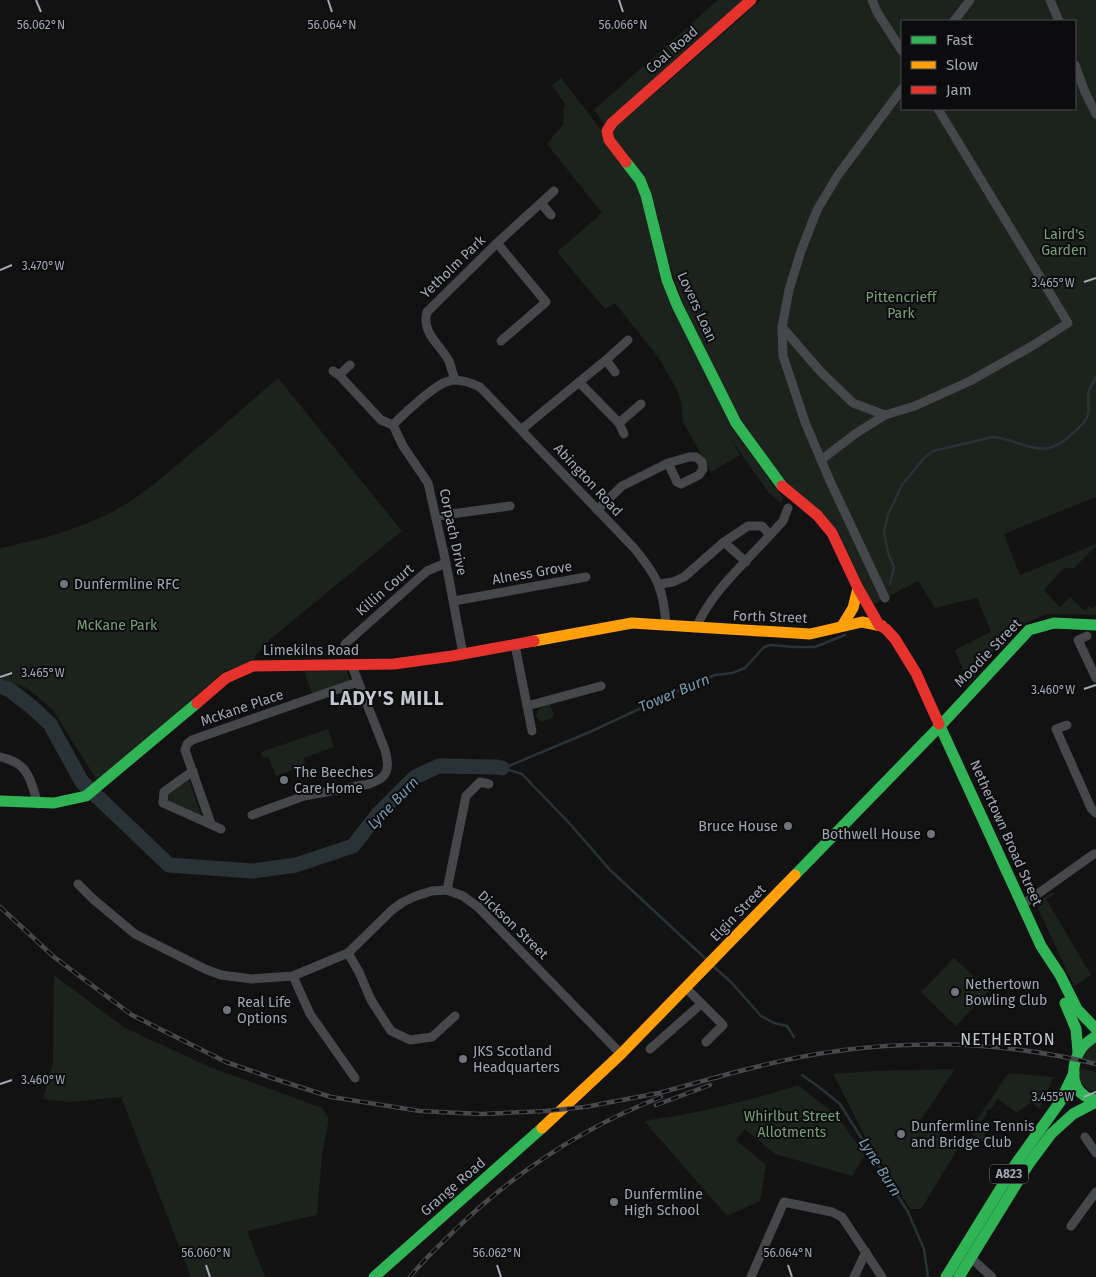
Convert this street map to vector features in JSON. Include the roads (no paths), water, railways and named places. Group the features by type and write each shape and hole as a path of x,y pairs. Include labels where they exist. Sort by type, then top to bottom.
{"main road":[{"name":"Coal Road","path":"612,123 752,0"},
{"name":"Lovers Loan","path":"612,123 607,131 609,140 640,180 667,280 677,305 736,423 784,489 826,524 875,624"},
{"path":"842,626 854,609 858,588"},
{"name":"Moodie Street","path":"941,725 1029,630 1039,624 1055,621 1096,625"},
{"name":"Forth Street","path":"666,626 810,634 862,622 875,624"},
{"name":"Limekilns Road","path":"0,801 38,804 72,801 86,796 226,678 253,666 394,664 515,645 632,623 666,626"},
{"name":"Nethertown Broad Street","path":"875,624 895,631 903,637 909,648 916,674 941,725 1074,1022 1078,1052"},
{"name":"Elgin Street","path":"551,1118 621,1054 941,725"},
{"name":"Nethertown Broad Street","path":"1044,952 1060,975 1078,1011 1096,1029"},
{"path":"1078,1052 1086,1041 1096,1036"},
{"name":"A823","path":"1078,1052 1074,1083 1079,1092 1089,1099 1096,1101"},
{"name":"A823","path":"946,1277 1017,1162 1062,1101 1074,1074"},
{"name":"A823","path":"959,1277 1028,1165 1051,1134 1073,1114 1096,1101"},
{"name":"Grange Road","path":"374,1277 551,1118"}],"street":[{"path":"872,0 877,12 901,49"},
{"path":"955,20 970,0"},
{"path":"1054,1 1059,20"},
{"path":"1076,68 1096,114"},
{"path":"886,598 805,422 783,356 782,328 800,251 817,210 838,175 901,90"},
{"path":"821,460 855,434 885,415 915,406 970,381 1068,323 939,110"},
{"name":"Yetholm Park","path":"455,380 448,360 426,326 427,312 497,243 554,191"},
{"path":"541,203 551,215"},
{"path":"497,243 546,302 501,341"},
{"path":"782,328 820,371 853,403 885,415"},
{"path":"522,429 628,340"},
{"path":"606,360 616,372"},
{"name":"Corpach Drive","path":"350,365 336,373 381,420 393,425 403,446 428,484 437,516 454,601 462,654"},
{"path":"393,425 402,415 442,382 455,380"},
{"name":"Abington Road","path":"455,380 467,381 480,387 634,548 660,584 665,605 666,626"},
{"path":"579,382 619,423 624,434"},
{"path":"619,423 641,404"},
{"path":"596,510 622,486 668,462"},
{"path":"437,516 510,506"},
{"path":"696,628 703,611 783,521 788,508"},
{"path":"660,584 673,582 684,577 724,542 748,526 762,526 770,535"},
{"path":"724,542 746,562"},
{"name":"Killin Court","path":"345,644 427,572 446,562"},
{"name":"Alness Grove","path":"454,601 586,577"},
{"path":"1087,636 1078,640 1096,678"},
{"path":"515,645 532,731"},
{"path":"252,815 304,796 370,784 379,781 385,776 388,762 385,750 352,666"},
{"name":"McKane Place","path":"211,824 192,771 186,750 187,744 192,740 358,682"},
{"path":"527,706 601,686"},
{"path":"1067,725 1056,729 1091,808 1096,813"},
{"path":"0,757 18,762 23,768 30,778 38,804"},
{"path":"192,771 164,792 163,802 221,829"},
{"path":"78,884 135,934 221,976 252,979 293,976 348,953 392,910 403,902 432,892 447,890 466,796 480,782 489,784"},
{"path":"1022,905 1096,854"},
{"name":"Dickson Street","path":"447,890 463,896 478,907 621,1054"},
{"path":"348,953 359,972 371,1000 391,1032 410,1040 432,1037 455,1016"},
{"path":"293,976 310,1014 355,1078"},
{"path":"686,988 723,1025 706,1042"},
{"path":"650,1049 701,1004"},
{"path":"1085,1137 1096,1153"},
{"path":"1070,1226 1096,1192"},
{"path":"752,1277 784,1202 832,1212 842,1217 882,1277"},
{"path":"854,1277 866,1252"},
{"path":"971,1258 992,1277"}],"waterway":[{"name":"Tower Burn","path":"890,584 894,567 888,553 884,531 888,515 902,485 923,459 933,451 993,437 1035,448 1053,447 1063,442 1086,419 1089,411 1089,391 1096,377"},
{"name":"Tower Burn","path":"504,768 592,731 715,675 732,673 745,668 764,647 771,645 815,647 845,635"},
{"name":"Lyne Burn","path":"0,686 10,690 50,724 82,782 169,865 253,871 296,865 353,846 378,814 415,777 439,766 502,768"},
{"name":"Lyne Burn","path":"502,768 522,774 571,825 610,870 707,960"},
{"name":"Lyne Burn","path":"713,966 731,982 761,1016 774,1023 787,1026 794,1037"},
{"name":"Lyne Burn","path":"802,1075 840,1104 908,1212 924,1249 928,1277"}],"railway":[{"path":"0,907 54,957 132,1015 226,1062 331,1097 420,1111 481,1114 546,1111 585,1107 659,1093 721,1076"},
{"path":"715,1078 801,1057 843,1050 928,1044 1012,1049 1096,1064"},
{"path":"656,1105 710,1085"},
{"path":"410,1277 431,1253 478,1209 501,1189 551,1153 605,1122 661,1097"}],"place":[{"name":"Dunfermline RFC","path":"64,584"},
{"name":"The Beeches Care Home","path":"284,780"},
{"name":"Bruce House","path":"788,826"},
{"name":"Bothwell House","path":"931,834"},
{"name":"Nethertown Bowling Club","path":"955,992"},
{"name":"Real Life Options","path":"227,1010"},
{"name":"JKS Scotland Headquarters","path":"463,1059"},
{"name":"Dunfermline Tennis and Bridge Club","path":"901,1134"},
{"name":"Dunfermline High School","path":"614,1202"}],"district":[{"name":"LADY'S MILL","path":"387,698"},
{"name":"NETHERTON","path":"1008,1039"}],"park label":[{"name":"Laird's Garden","path":"1064,242"},
{"name":"Pittencrieff Park","path":"901,306"},
{"name":"McKane Park","path":"117,625"},
{"name":"Whirlbut Street Allotments","path":"792,1124"}]}
